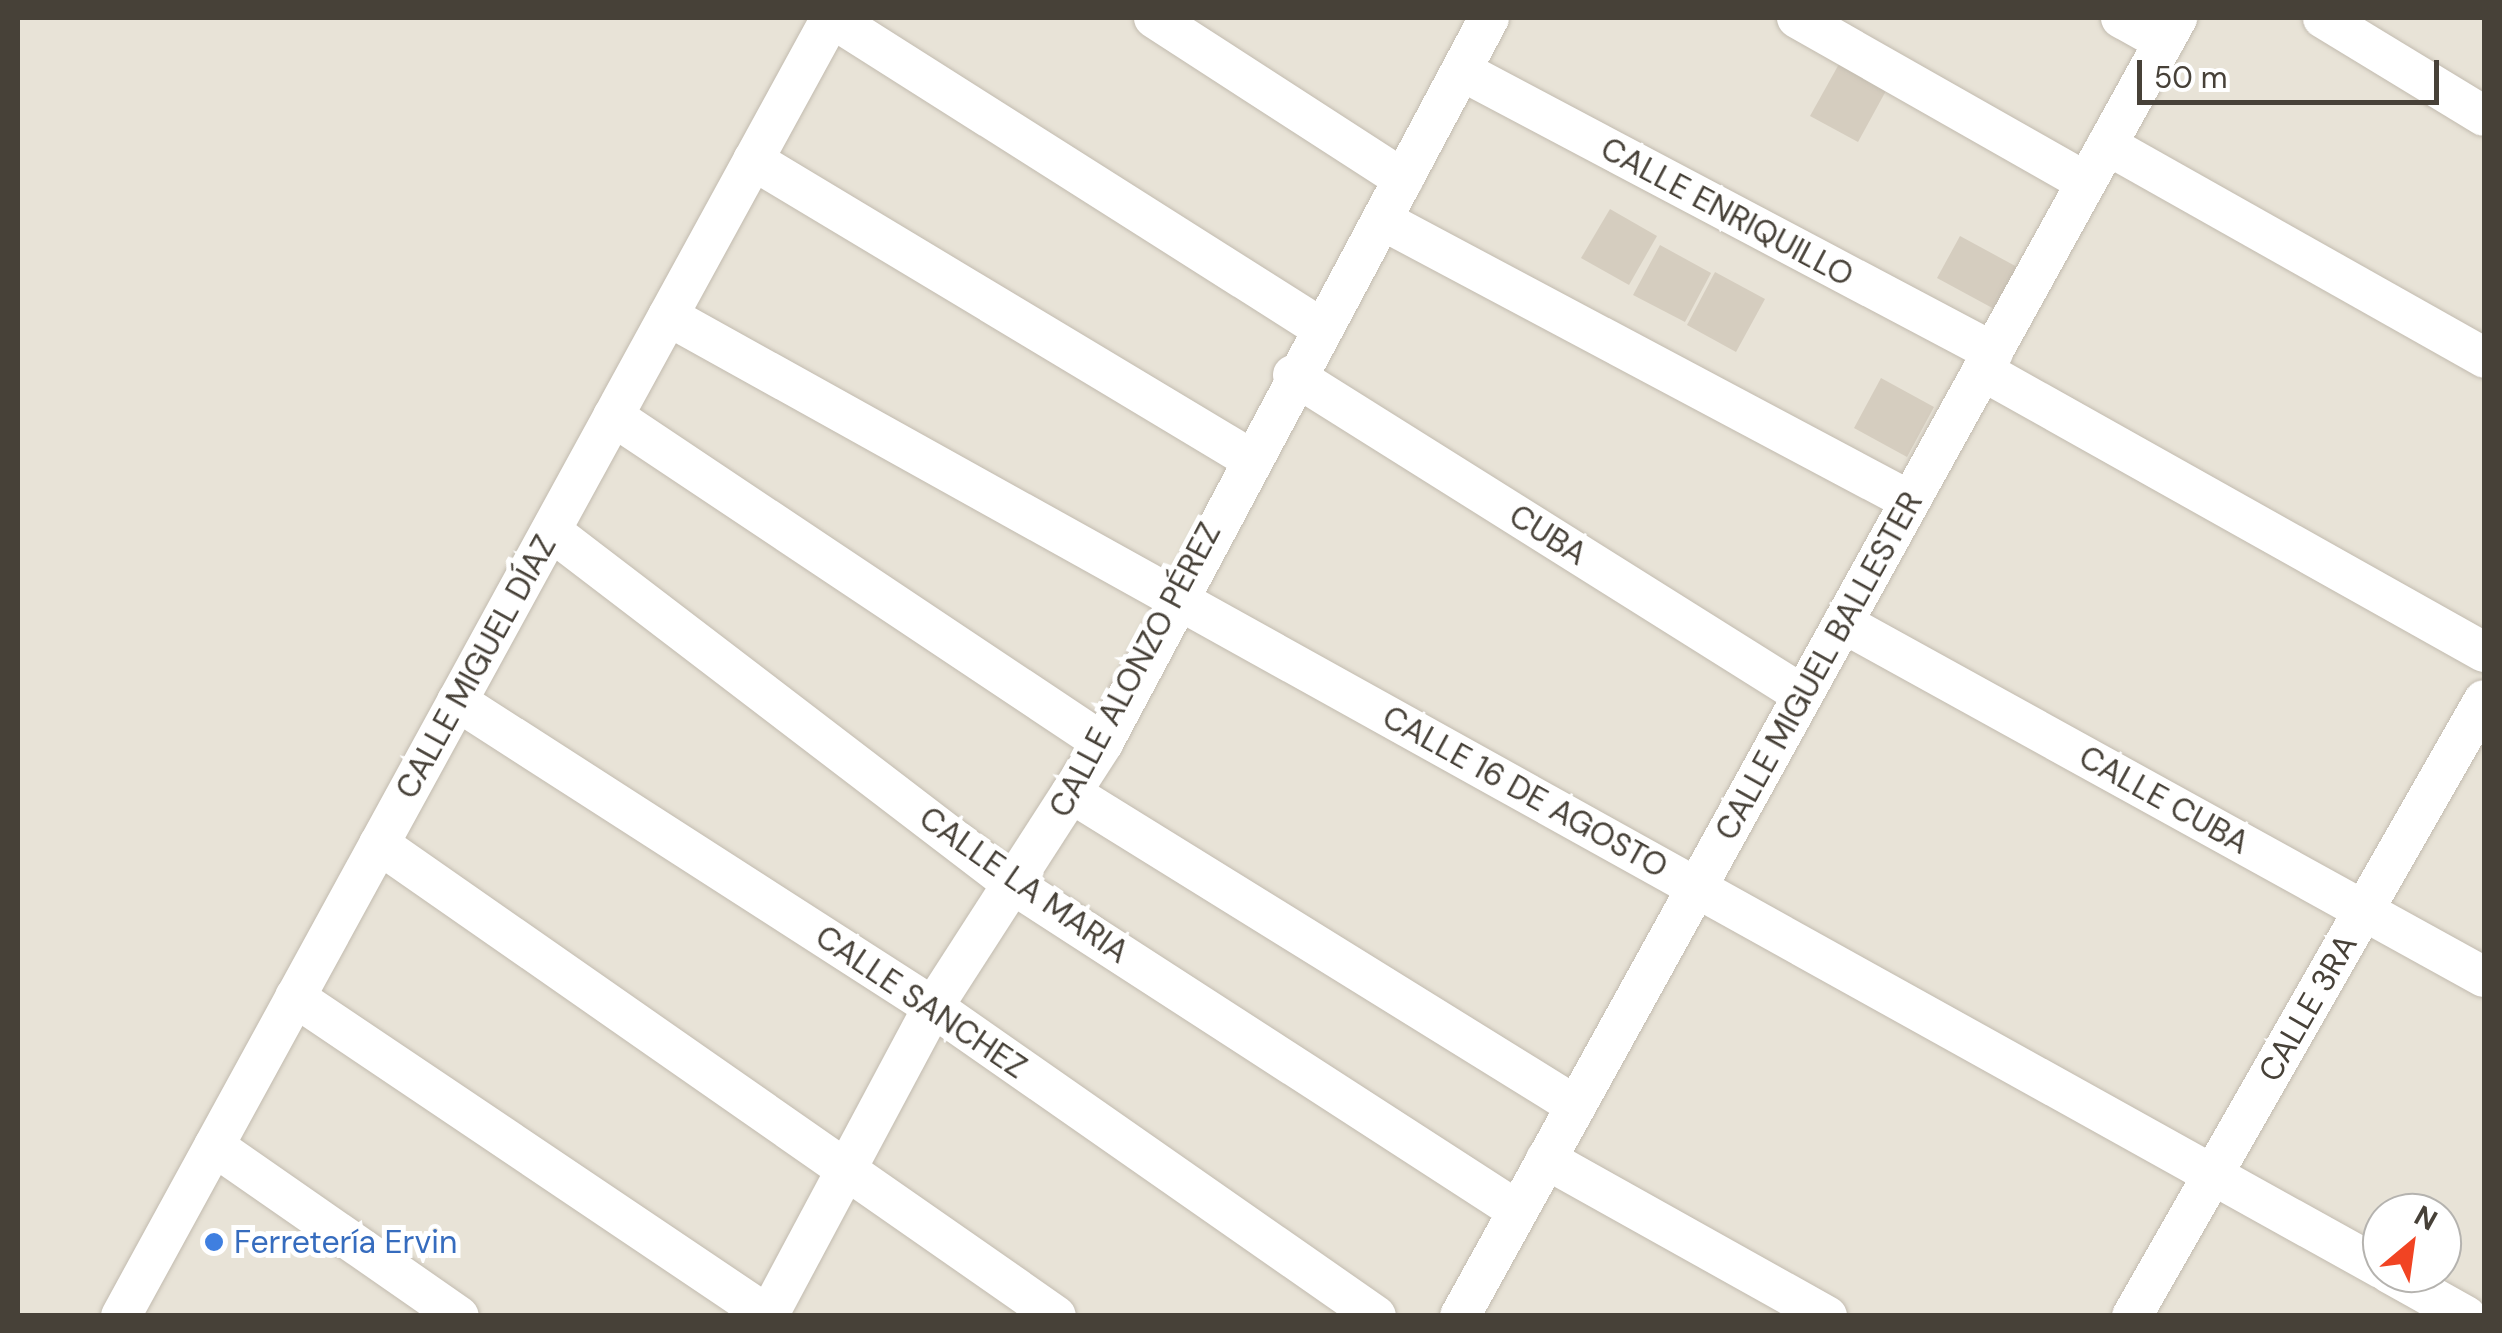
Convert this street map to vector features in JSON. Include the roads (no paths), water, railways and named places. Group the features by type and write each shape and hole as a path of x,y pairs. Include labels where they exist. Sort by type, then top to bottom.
{"street":[{"name":"CALLE MIGUEL DÍAZ","path":"133,1311 214,1146 832,18"},
{"path":"832,18 1321,328"},
{"path":"1154,18 1402,179"},
{"path":"1797,18 2086,182"},
{"path":"2121,18 2171,30"},
{"path":"2323,18 2484,116"},
{"name":"CALLE ALONZO PÉREZ","path":"769,1315 933,1007 1103,744 1249,458 1382,220 1486,19"},
{"name":"CALLE MIGUEL BALLESTER","path":"1460,1316 2171,30"},
{"name":"CALLE ENRIQUILLO","path":"1462,71 1988,362 2484,652"},
{"path":"2107,145 2484,357"},
{"path":"753,160 1249,458"},
{"path":"1382,220 1910,501"},
{"name":"CALLE 16 DE AGOSTO","path":"668,316 2362,1258"},
{"name":"CUBA","path":"1293,376 1803,695"},
{"path":"613,416 1103,744"},
{"name":"CALLE LA MARIA","path":"550,530 1014,884 1518,1211"},
{"name":"CALLE CUBA","path":"1843,623 2484,977"},
{"name":"CALLE 3RA","path":"2132,1316 2484,700"},
{"name":"CALLE SANCHEZ","path":"458,701 933,1007 1376,1316"},
{"path":"1072,793 1576,1106"},
{"path":"379,844 844,1174 1056,1316"},
{"path":"295,997 769,1315"},
{"path":"214,1146 459,1316"},
{"path":"1546,1159 1828,1316"},
{"path":"2425,1293 2466,1316"}],"place":[{"name":"Ferretería Ervin","path":"214,1242"}]}
